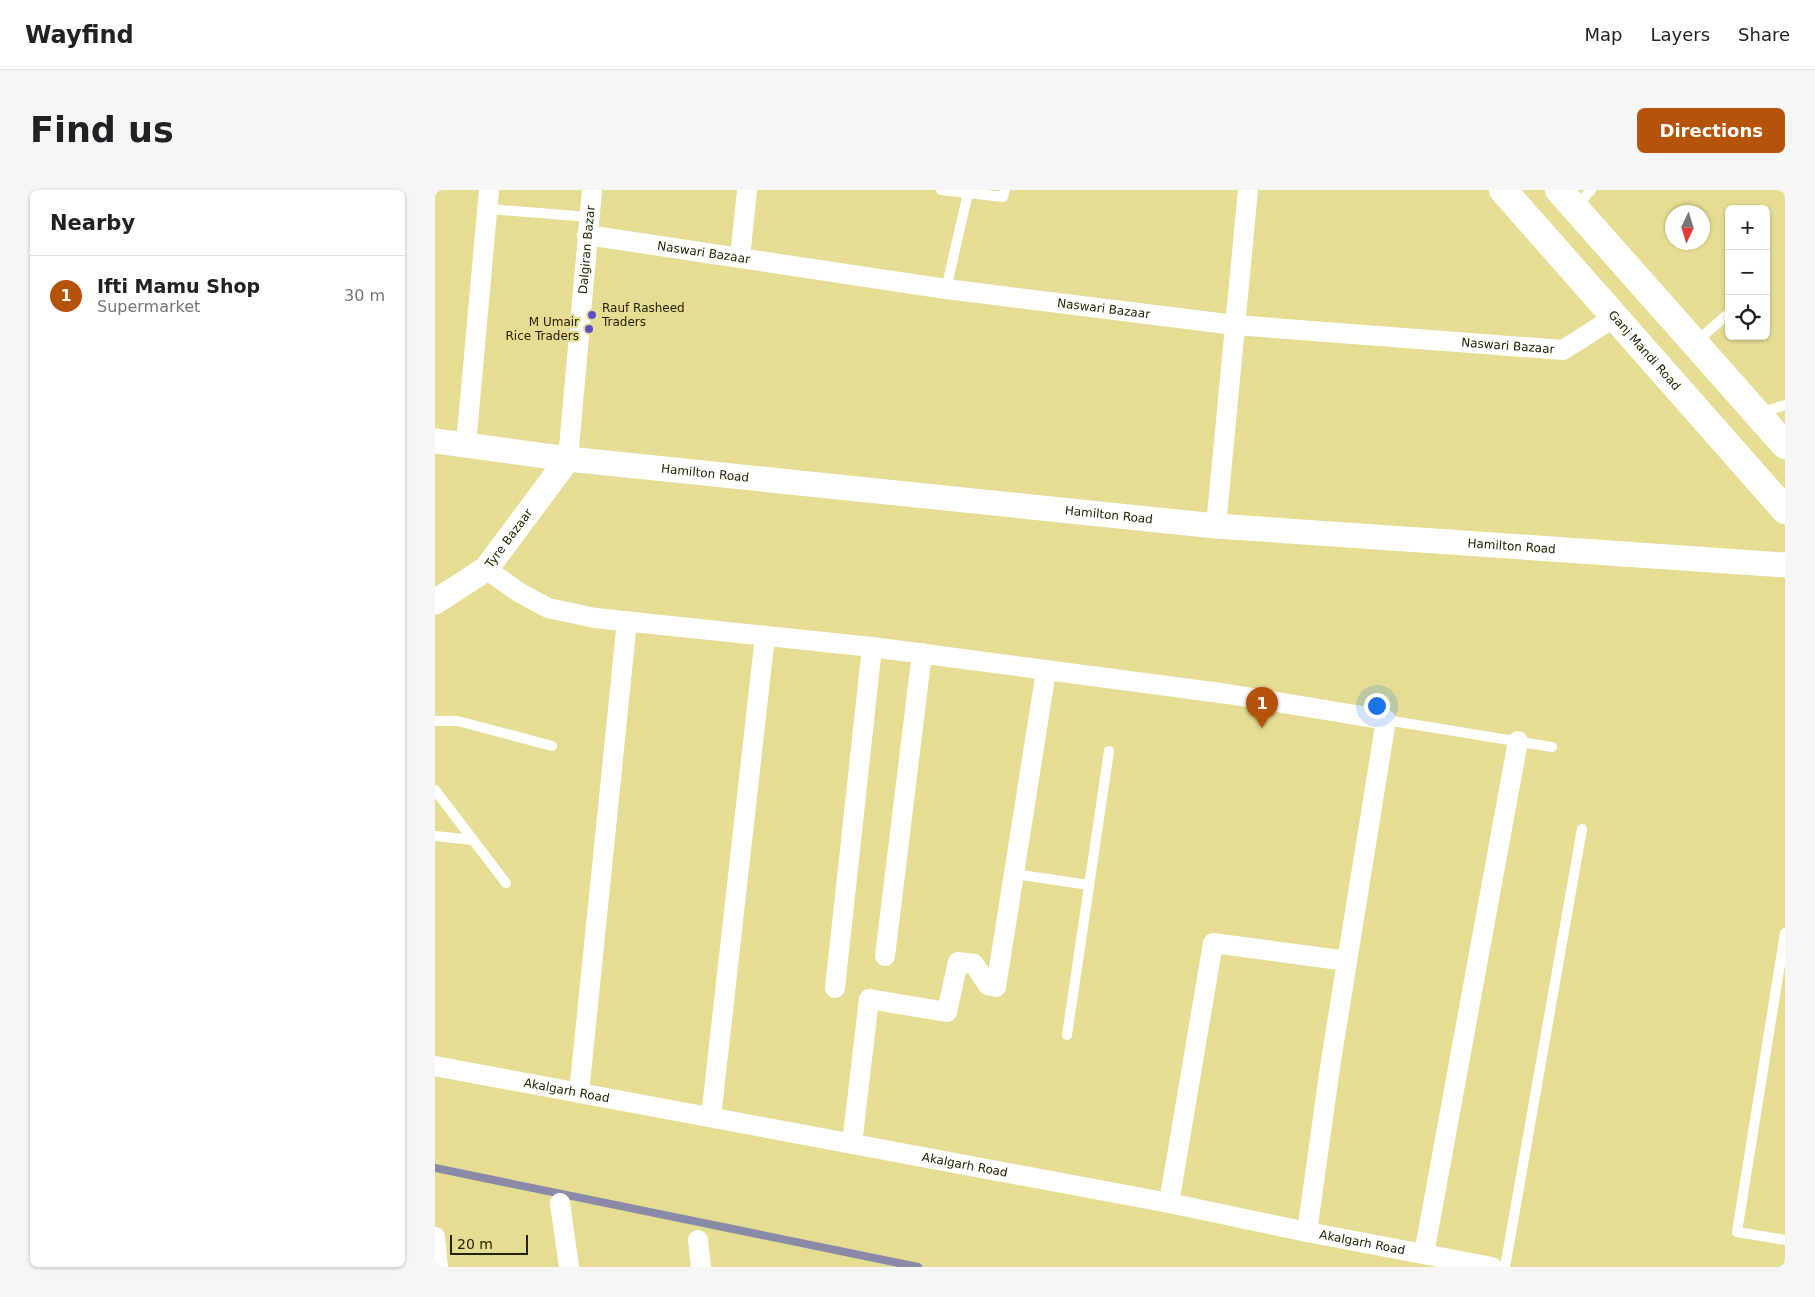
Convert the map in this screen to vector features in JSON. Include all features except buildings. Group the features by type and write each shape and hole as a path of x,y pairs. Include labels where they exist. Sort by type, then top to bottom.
{"main road":[{"name":"Ganj Mandi Road","path":"1503,190 1785,510"},
{"path":"1575,196 1695,342 1785,445"}],"street":[{"name":"Dalgiran Bazar","path":"568,459 592,190"},
{"path":"740,258 747,190"},
{"path":"1216,526 1248,190"},
{"path":"466,445 489,200"},
{"name":"Naswari Bazaar","path":"588,226 740,258 946,289 1235,325 1563,350 1615,317"},
{"name":"Hamilton Road","path":"435,441 568,459 1216,526 1785,565"},
{"name":"Tyre Bazaar","path":"435,602 486,569 568,459"},
{"path":"486,569 520,594 548,608 595,618 872,646 1046,671 1219,692 1386,720 1330,1067 1307,1232"},
{"path":"579,1093 627,621"},
{"path":"711,1117 765,636"},
{"path":"835,988 872,646"},
{"path":"885,956 922,654"},
{"path":"852,1144 869,999 947,1012 958,962 974,964 988,985 996,987 1046,671"},
{"path":"1424,1254 1518,741"},
{"path":"1169,1202 1213,943 1347,960"},
{"name":"Akalgarh Road","path":"435,1066 1169,1202 1307,1232 1492,1267"},
{"path":"560,1203 569,1267"},
{"path":"435,1237 438,1267"},
{"path":"698,1240 701,1267"}],"lane":[{"path":"941,190 1003,197 1005,190"},
{"path":"946,289 968,193"},
{"path":"489,200 588,226"},
{"path":"1695,342 1725,316"},
{"path":"1759,414 1785,404"},
{"path":"1386,720 1552,747"},
{"path":"435,721 458,721 552,746"},
{"path":"1067,1035 1109,751"},
{"path":"435,790 506,883"},
{"path":"1505,1267 1582,829"},
{"path":"435,836 473,840"},
{"path":"1014,874 1089,885"},
{"path":"1785,933 1737,1232 1785,1240"}],"waterway":[{"path":"435,1168 918,1267"}],"place":[{"name":"Rauf Rasheed Traders","path":"592,315"},
{"name":"M Umair Rice Traders","path":"589,329"},
{"name":"Ifti Mamu Shop","path":"1262,728"}]}
